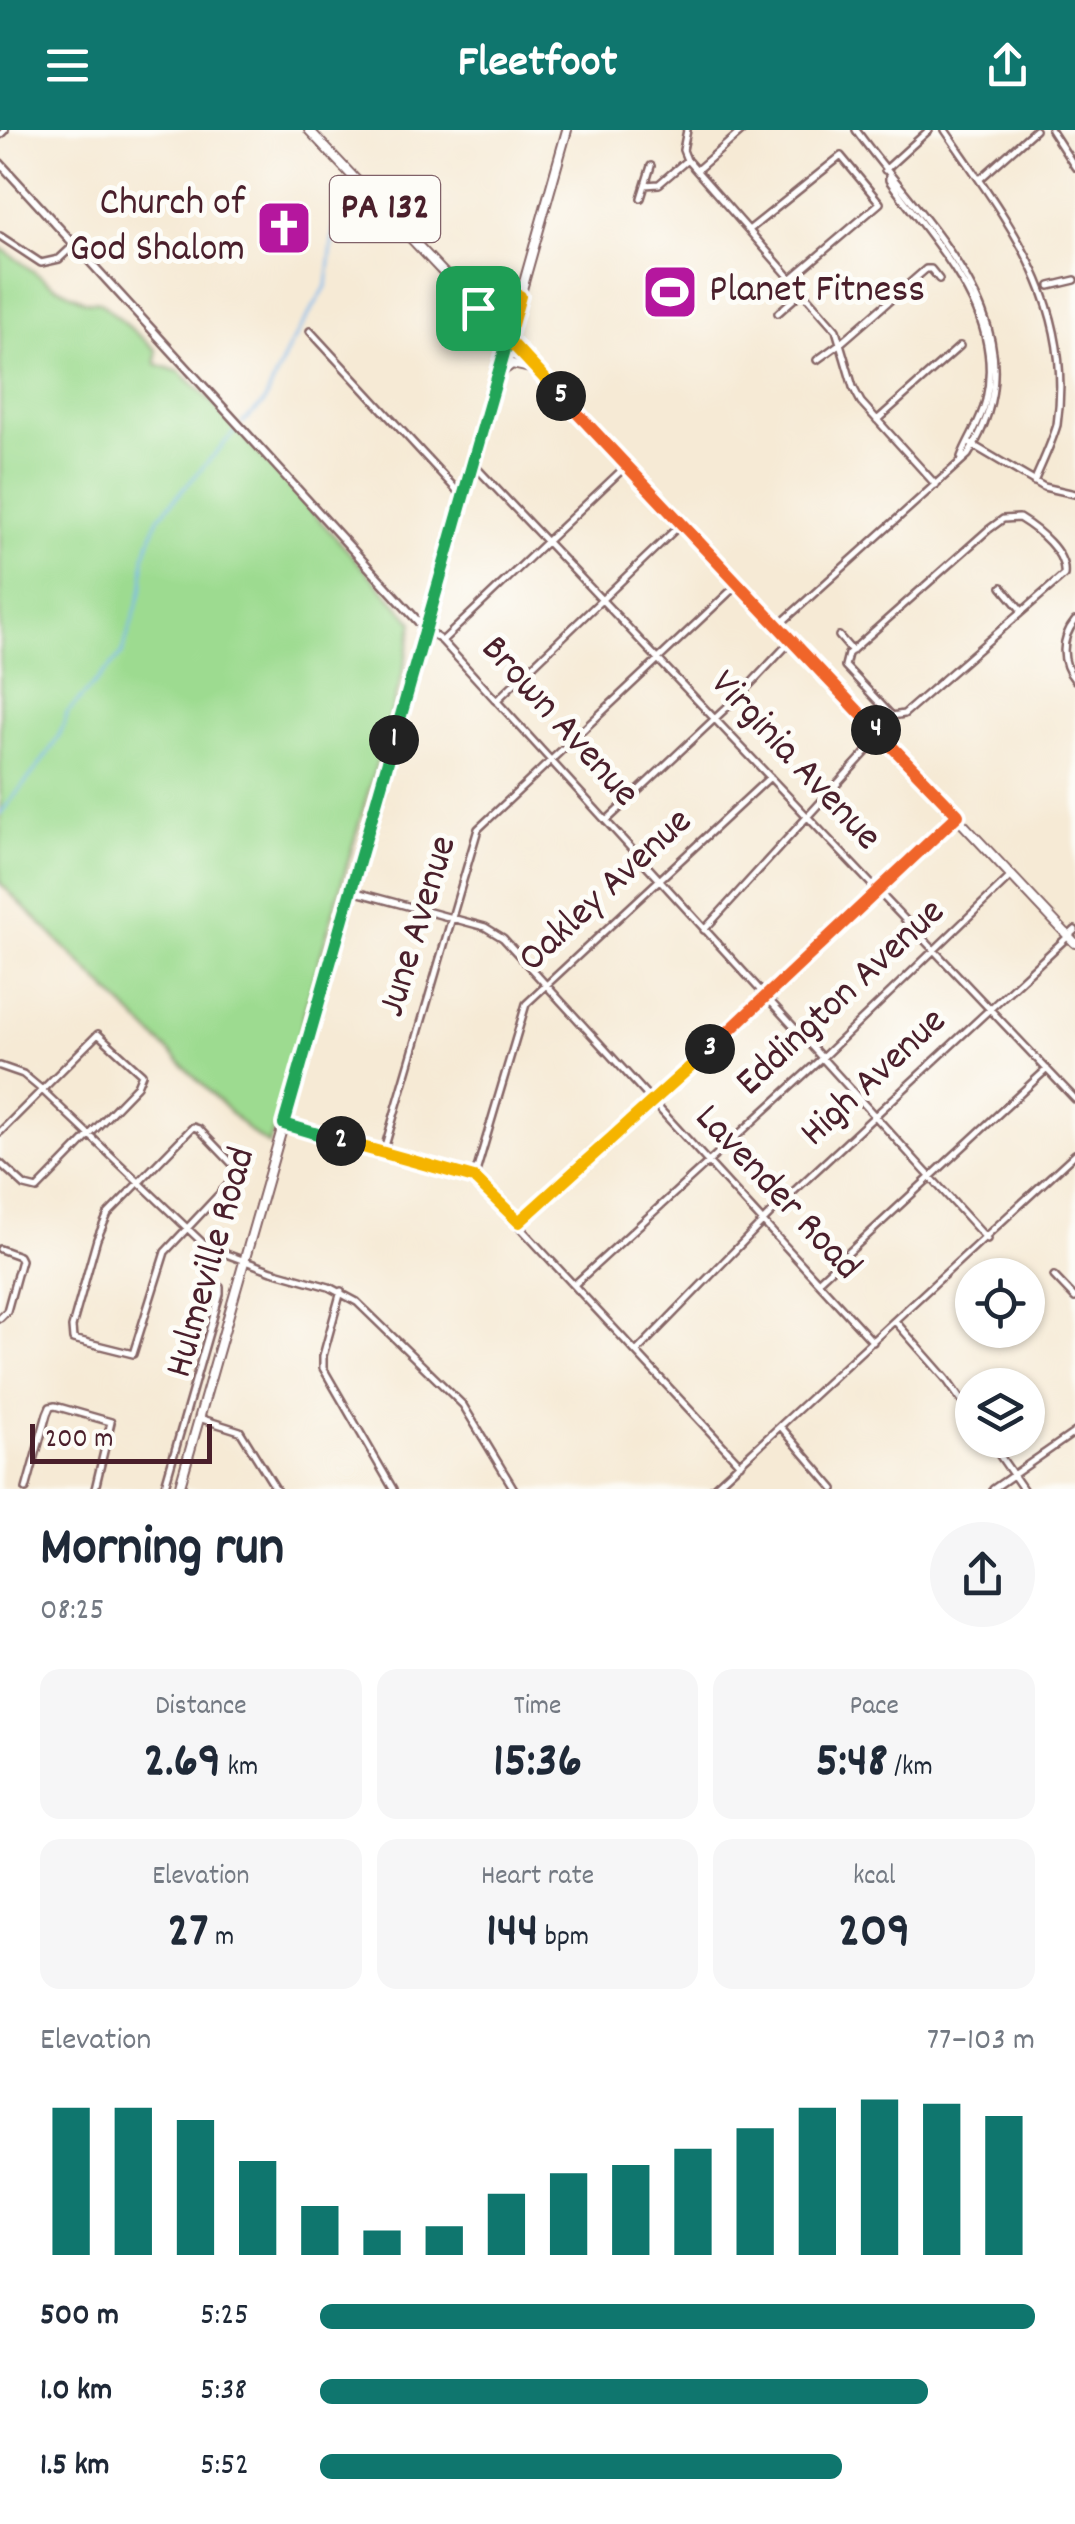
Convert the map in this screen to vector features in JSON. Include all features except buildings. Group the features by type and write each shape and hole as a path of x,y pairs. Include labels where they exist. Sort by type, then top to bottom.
{"main road":[{"name":"PA 132","path":"310,130 1073,936"},
{"name":"Hulmeville Road","path":"179,1489 568,130"},
{"path":"478,308 503,310 520,296"},
{"path":"498,374 516,364 536,370"}],"street":[{"path":"687,130 683,150 687,160 836,330 853,388 936,484"},
{"path":"696,170 743,130"},
{"path":"778,625 960,460 986,418 994,390 994,350 988,320 970,283 856,130"},
{"path":"887,173 930,130"},
{"path":"946,130 1027,244 1050,286 1062,336 1064,382 1056,428 1034,482"},
{"path":"980,179 1035,130"},
{"path":"1050,130 1075,167"},
{"path":"749,230 841,156 880,203 792,278"},
{"path":"645,185 658,184 687,160"},
{"name":"Brown Avenue","path":"0,163 986,1238"},
{"path":"641,198 651,166"},
{"path":"0,236 41,263 59,260 76,244"},
{"path":"816,360 926,269 931,268 939,278"},
{"path":"1050,286 1075,280"},
{"path":"778,312 804,290"},
{"path":"310,332 463,497"},
{"path":"877,420 960,346"},
{"path":"971,444 1034,482 1075,494"},
{"name":"Virginia Avenue","path":"473,464 1075,1099"},
{"path":"442,641 627,465"},
{"path":"1019,518 1032,526 1063,559 1064,575 904,714 886,712 845,666 844,661 852,651 1003,519 1019,518"},
{"path":"496,700 682,524"},
{"name":"June Avenue","path":"382,1154 478,829 738,584"},
{"path":"1002,587 1023,612"},
{"path":"1075,621 1070,625 1064,649 1066,666 1075,680"},
{"path":"840,636 852,651"},
{"path":"606,821 792,640"},
{"path":"704,930 882,735"},
{"name":"Oakley Avenue","path":"474,1178 524,1009 546,984 770,777"},
{"path":"519,1222 766,998 958,815"},
{"name":"Eddington Avenue","path":"574,1284 821,1059 1013,874"},
{"name":"Lavender Road","path":"351,891 499,934 874,1342"},
{"name":"High Avenue","path":"636,1352 763,1221 1073,936"},
{"path":"0,1132 98,1034 140,1071 142,1080 37,1189 25,1186 0,1163"},
{"path":"0,1066 16,1070 42,1088 208,1247 341,1291 357,1302 463,1404 514,1489"},
{"path":"818,1281 1047,1068"},
{"path":"284,1124 474,1178 740,1464"},
{"path":"190,1129 200,1129 240,1172 161,1259 133,1354 73,1340 72,1327 102,1226 138,1182 190,1129"},
{"path":"712,1489 1075,1154"},
{"path":"164,1489 220,1294 220,1287 208,1280 203,1271 202,1258 208,1247"},
{"path":"0,1249 20,1256 21,1260 6,1312 0,1318"},
{"path":"1054,1276 1075,1298"},
{"path":"341,1291 323,1368 394,1489"},
{"path":"895,1322 955,1392"},
{"path":"26,1489 47,1414 56,1406 111,1422 95,1489"},
{"path":"199,1418 240,1431 276,1489"},
{"path":"781,1427 834,1489"},
{"path":"993,1489 1075,1432"},
{"path":"1002,1458 1024,1489"}],"green space":[{"path":"0,247 48,282 84,301 100,302 156,350 156,364 180,372 208,398 413,622 403,673 305,1010 291,1079 269,1145 247,1129 0,883"}],"waterway":[{"path":"242,423 264,403 289,347 327,285 339,188"},
{"path":"0,814 49,752 67,713 122,654 143,586 144,557 158,518 237,429"}],"place":[{"name":"Church of God Shalom","path":"284,228"},
{"name":"Planet Fitness","path":"670,292"}],"route":[{"path":"478,308 503,310 520,296 508,339 958,815 766,998 519,1222 474,1178 284,1124 508,339 478,308"}]}
